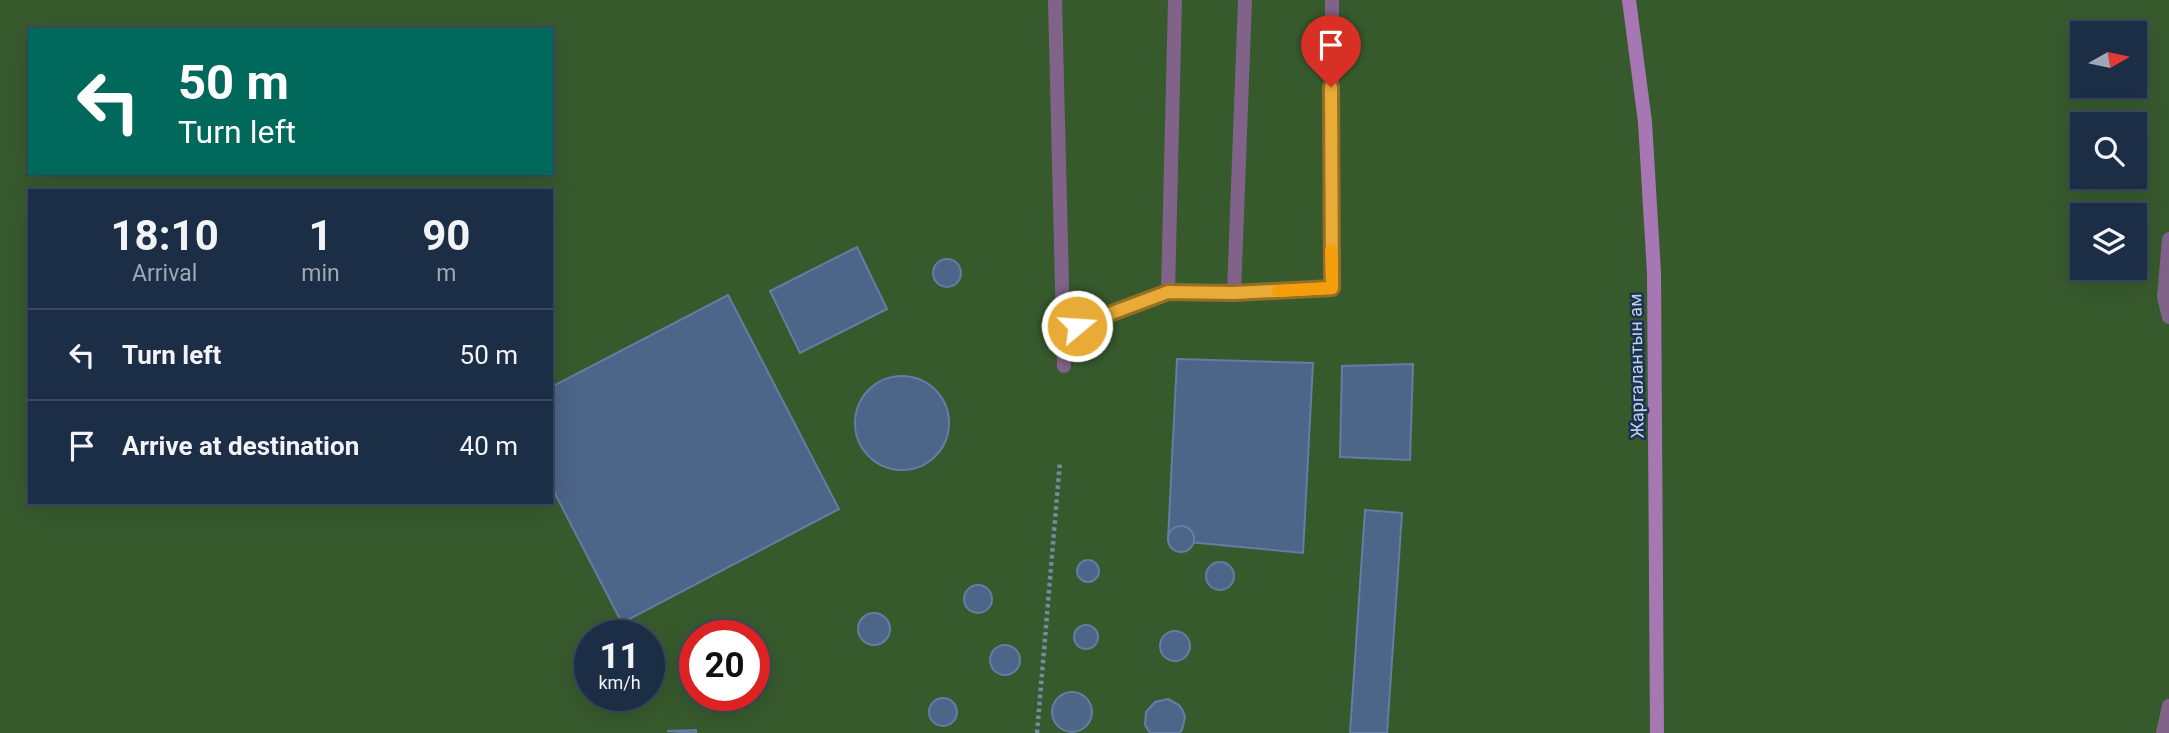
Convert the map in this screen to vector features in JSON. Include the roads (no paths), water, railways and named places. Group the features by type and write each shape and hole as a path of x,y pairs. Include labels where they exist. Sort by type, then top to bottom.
{"street":[{"path":"1055,0 1063,366"},
{"path":"1168,292 1175,0"},
{"path":"1234,293 1245,0"},
{"path":"1064,330 1168,292 1234,293 1332,288 1332,0"},
{"name":"Жаргалантын ам","path":"1629,0 1645,122 1654,273 1657,733"},
{"path":"2169,239 2164,298 2169,317"},
{"path":"2163,733 2169,706"}]}
